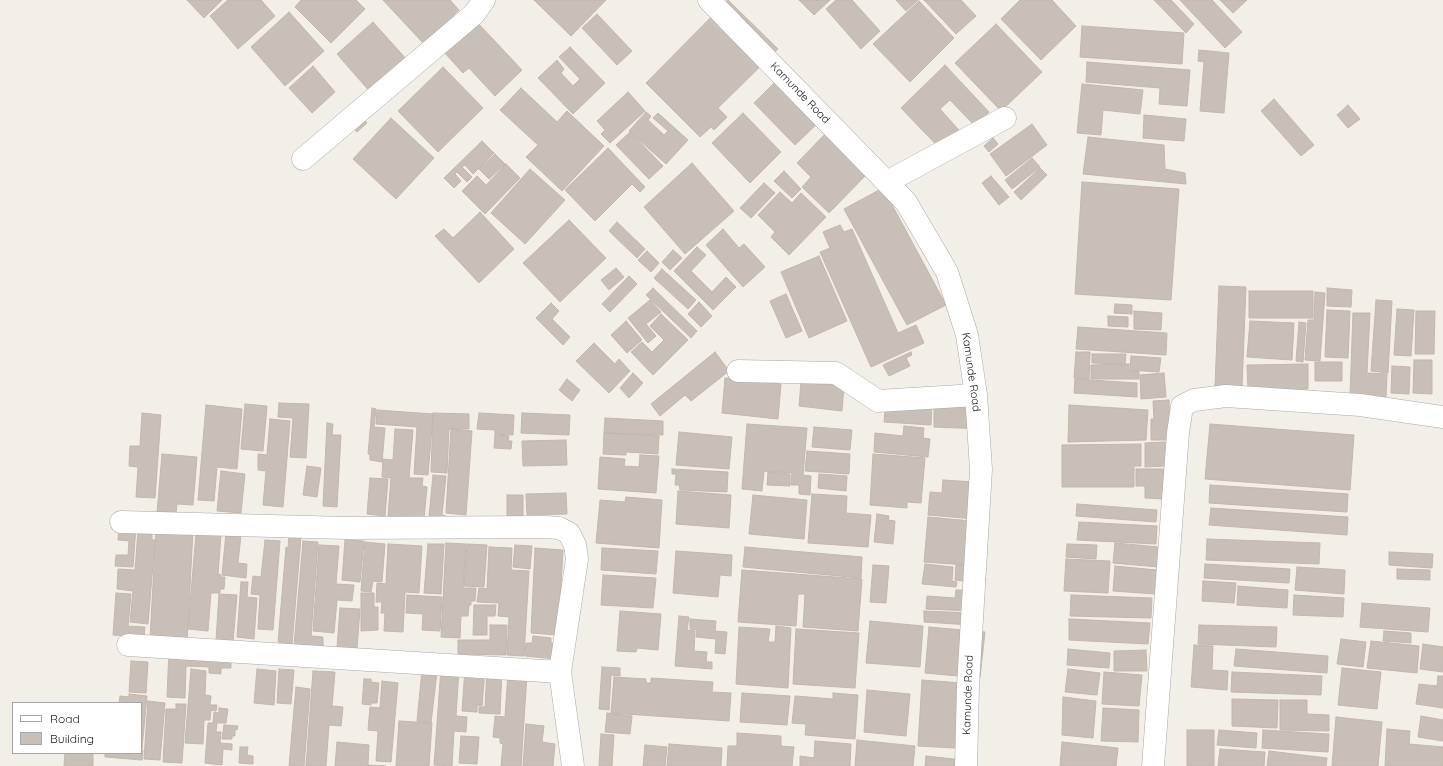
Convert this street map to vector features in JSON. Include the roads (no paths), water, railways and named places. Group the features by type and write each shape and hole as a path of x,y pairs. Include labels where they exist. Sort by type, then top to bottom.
{"street":[{"path":"303,159 474,14 484,0"},
{"name":"Kamunde Road","path":"708,0 906,202 946,272 967,335 976,395 981,469 968,686 966,766"},
{"path":"887,182 1005,118"},
{"path":"738,372 836,373 878,401 976,395"},
{"path":"1153,766 1178,433 1182,406 1194,400 1226,396 1360,405 1443,417"},
{"path":"121,522 339,528 546,527 559,528 569,533 576,545 577,559 560,672 574,766"},
{"path":"128,645 560,672"}]}
